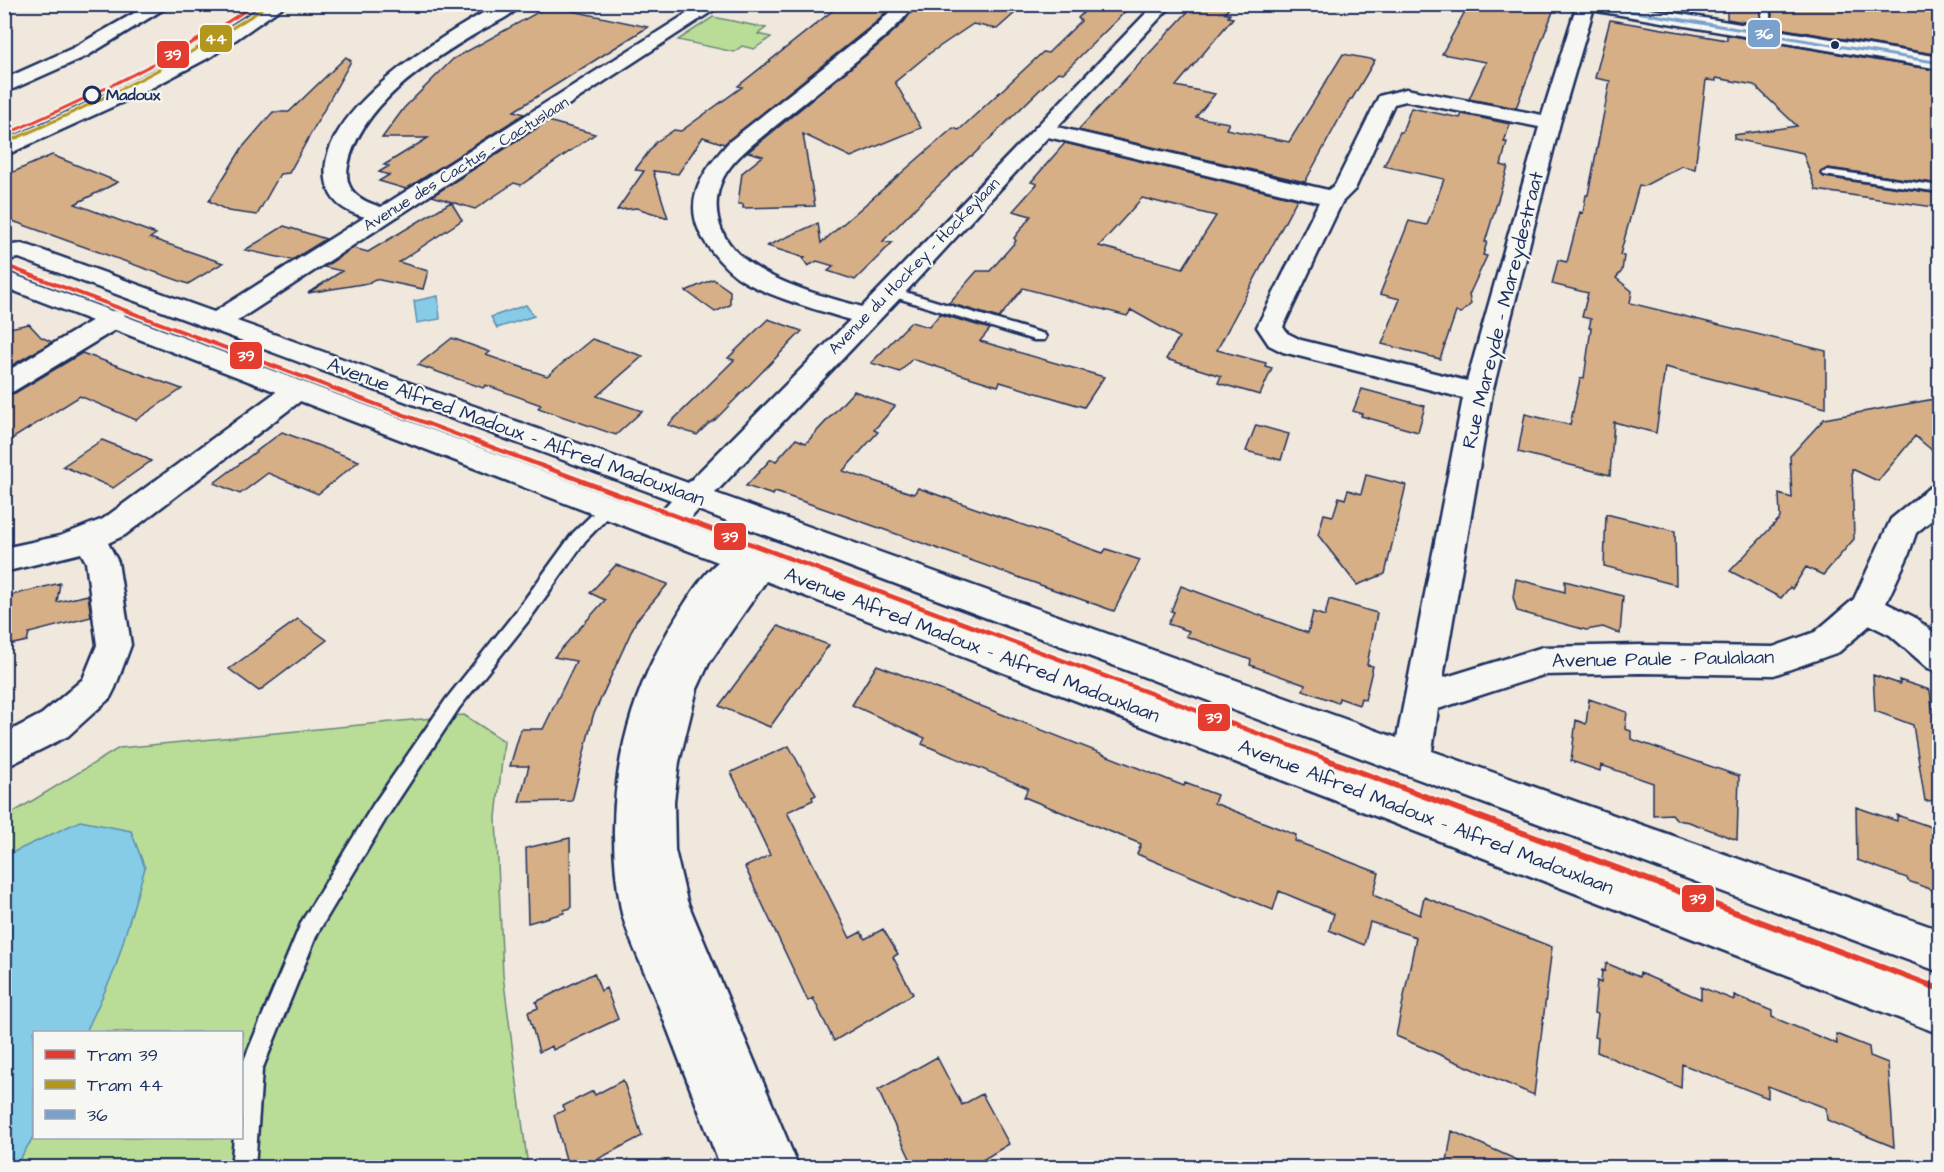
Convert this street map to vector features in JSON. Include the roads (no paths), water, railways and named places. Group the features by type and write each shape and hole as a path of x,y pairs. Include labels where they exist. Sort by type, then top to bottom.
{"street":[{"path":"4,87 80,52 165,4"},
{"path":"6,149 129,92 205,52 279,4"},
{"path":"383,216 349,203 336,184 336,160 345,136 372,103 415,64 451,39 513,4"},
{"name":"Avenue des Cactus - Cactuslaan","path":"217,322 715,4"},
{"path":"867,317 770,284 743,270 713,239 704,213 706,189 720,162 883,29 907,4"},
{"name":"Avenue du Hockey - Hockeylaan","path":"663,527 892,292 1043,130 1165,4"},
{"path":"1620,4 1662,16"},
{"path":"1586,5 1940,63"},
{"name":"Rue Mareyde - Mareydestraat","path":"1412,761 1421,700 1478,393 1550,123 1586,5"},
{"path":"1478,393 1292,346 1278,339 1270,327 1332,198 1344,189 1386,100 1406,95 1550,123"},
{"path":"1043,130 1332,198"},
{"name":"Avenue Alfred Madoux - Alfred Madouxlaan","path":"4,253 21,251 1412,761 1940,951"},
{"name":"Avenue Alfred Madoux - Alfred Madouxlaan","path":"4,278 1940,1012"},
{"path":"4,385 114,319"},
{"path":"4,560 42,554 90,539 114,527 297,390"},
{"name":"Avenue Paule - Paulalaan","path":"1421,700 1543,661 1640,659 1774,661 1827,642 1867,608 1892,556 1902,527 1940,496"},
{"path":"4,752 55,725 97,688 114,645 102,562 90,539"},
{"path":"745,1167 642,911 634,853 633,802 638,762 659,684 676,649 716,585 727,572 749,560 750,580 696,655 679,690 660,762 655,801 655,850 666,901 776,1167"},
{"path":"1867,608 1902,626 1940,658"}],"lane":[{"path":"1765,4 1768,34"},
{"path":"1828,173 1940,189"},
{"path":"892,292 1039,337"},
{"path":"243,1167 251,1070 309,928 380,811 453,703 523,615 579,537 609,507"}],"water":[{"path":"438,296 440,319 417,323 414,301"},
{"path":"526,305 534,316 497,328 491,317"},
{"path":"80,821 131,831 145,868 115,969 86,1031 33,1031 33,1138 15,1167 5,1167 5,856"}],"tram line":[{"name":"39","path":"4,135 165,59 256,4"},
{"name":"44","path":"7,142 137,82 200,48 261,10"},
{"name":"39","path":"4,265 1940,989"}],"place":[{"name":"Madoux","path":"92,95"}]}
